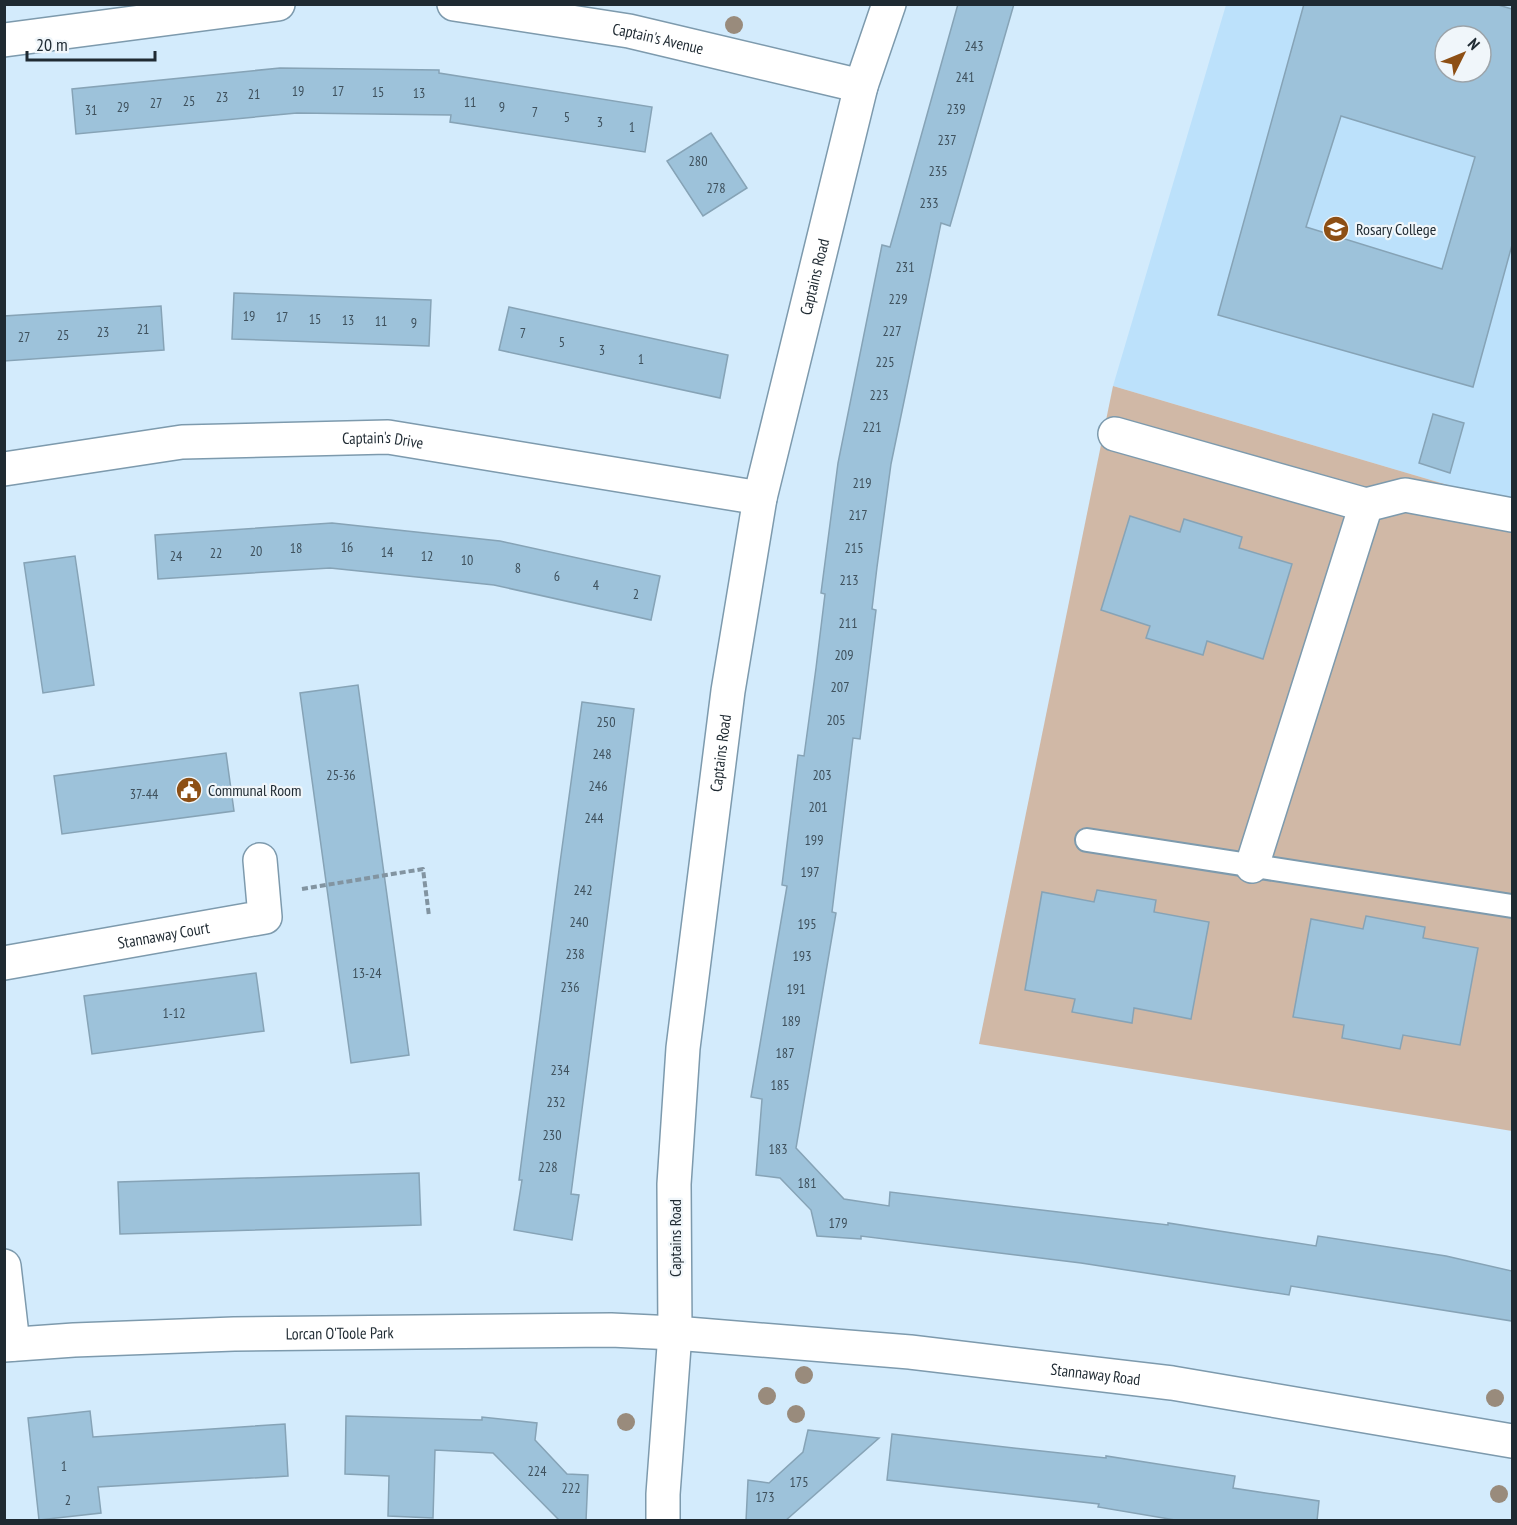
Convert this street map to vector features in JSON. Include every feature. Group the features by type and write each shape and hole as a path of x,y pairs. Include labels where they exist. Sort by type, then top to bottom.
{"street":[{"path":"4,40 278,4"},
{"name":"Captain's Avenue","path":"454,4 629,31 861,86"},
{"name":"Captains Road","path":"663,1521 675,1333 674,1184 683,1048 728,691 760,498 861,86 889,4"},
{"path":"1115,434 1366,506 1405,495 1512,515"},
{"name":"Captain's Drive","path":"4,469 182,442 388,437 760,498"},
{"path":"1252,866 1366,506"},
{"name":"Stannaway Court","path":"4,963 265,917 260,860"},
{"path":"4,1266 9,1344"},
{"name":"Lorcan O'Toole Park","path":"9,1344 234,1334 611,1330 675,1333"},
{"name":"Stannaway Road","path":"675,1333 910,1352 1172,1383 1512,1441"}],"lane":[{"path":"1087,840 1512,906"}],"path":[{"path":"263,895 423,869 429,916"}],"shaded area":[{"name":"Rosary College","path":"1226,5 1512,5 1512,504 1113,386"},
{"path":"1113,386 1512,504 1512,1131 979,1044"}],"building":[{"path":"958,4 1014,4 950,226 941,223 891,464 872,609 876,610 860,739 853,738 832,912 836,913 796,1148 844,1199 889,1206 890,1192 1168,1225 1168,1223 1316,1246 1318,1236 1446,1256 1512,1271 1512,1321 1291,1286 1289,1295 1081,1263 861,1236 861,1239 817,1236 811,1210 780,1178 756,1175 762,1099 751,1097 787,886 782,885 798,755 804,756 816,668 825,594 821,593 838,463 882,245 890,247"},
{"path":"1304,4 1495,4 1512,9 1512,245 1473,387 1218,315","holes":["1341,116 1475,157 1442,269 1306,227"]},
{"path":"280,68 439,70 439,73 652,107 645,152 450,122 451,115 297,113 76,134 72,89"},
{"path":"711,133 747,188 703,216 667,161"},
{"path":"234,293 431,300 429,346 232,339"},
{"path":"161,306 164,350 4,361 4,316"},
{"path":"509,307 728,355 720,398 499,350"},
{"path":"1433,414 1464,423 1450,473 1419,463"},
{"path":"1130,516 1180,532 1184,519 1242,537 1239,548 1292,564 1263,659 1207,641 1203,655 1146,638 1150,626 1101,610"},
{"path":"332,523 500,541 660,576 651,620 494,585 330,568 158,579 155,535"},
{"path":"75,556 94,685 43,693 24,563"},
{"path":"358,685 409,1055 351,1063 300,693"},
{"path":"582,702 634,709 571,1194 579,1195 572,1240 514,1230"},
{"path":"226,753 234,811 62,834 54,776"},
{"path":"1097,890 1156,900 1154,912 1209,922 1191,1019 1134,1008 1132,1023 1072,1012 1075,999 1025,990 1042,892 1094,902"},
{"path":"1366,916 1425,927 1423,938 1478,948 1460,1045 1403,1035 1400,1049 1342,1038 1344,1025 1293,1017 1311,919 1363,929"},
{"path":"256,973 264,1031 92,1054 84,996"},
{"path":"419,1173 421,1225 120,1234 118,1182"},
{"path":"90,1411 93,1437 285,1424 288,1476 98,1487 101,1513 39,1520 28,1418"},
{"path":"346,1416 482,1420 482,1417 537,1423 535,1440 567,1474 588,1475 586,1521 560,1521 493,1453 435,1450 433,1518 388,1516 389,1476 345,1474"},
{"path":"808,1430 879,1438 785,1521 746,1521 748,1480 769,1483 803,1452"},
{"path":"892,1434 1106,1458 1106,1456 1235,1476 1233,1488 1319,1501 1317,1521 1181,1521 1098,1507 1099,1504 887,1480"}],"place":[{"name":"Rosary College","path":"1336,229"},
{"name":"Communal Room","path":"189,790"}]}
